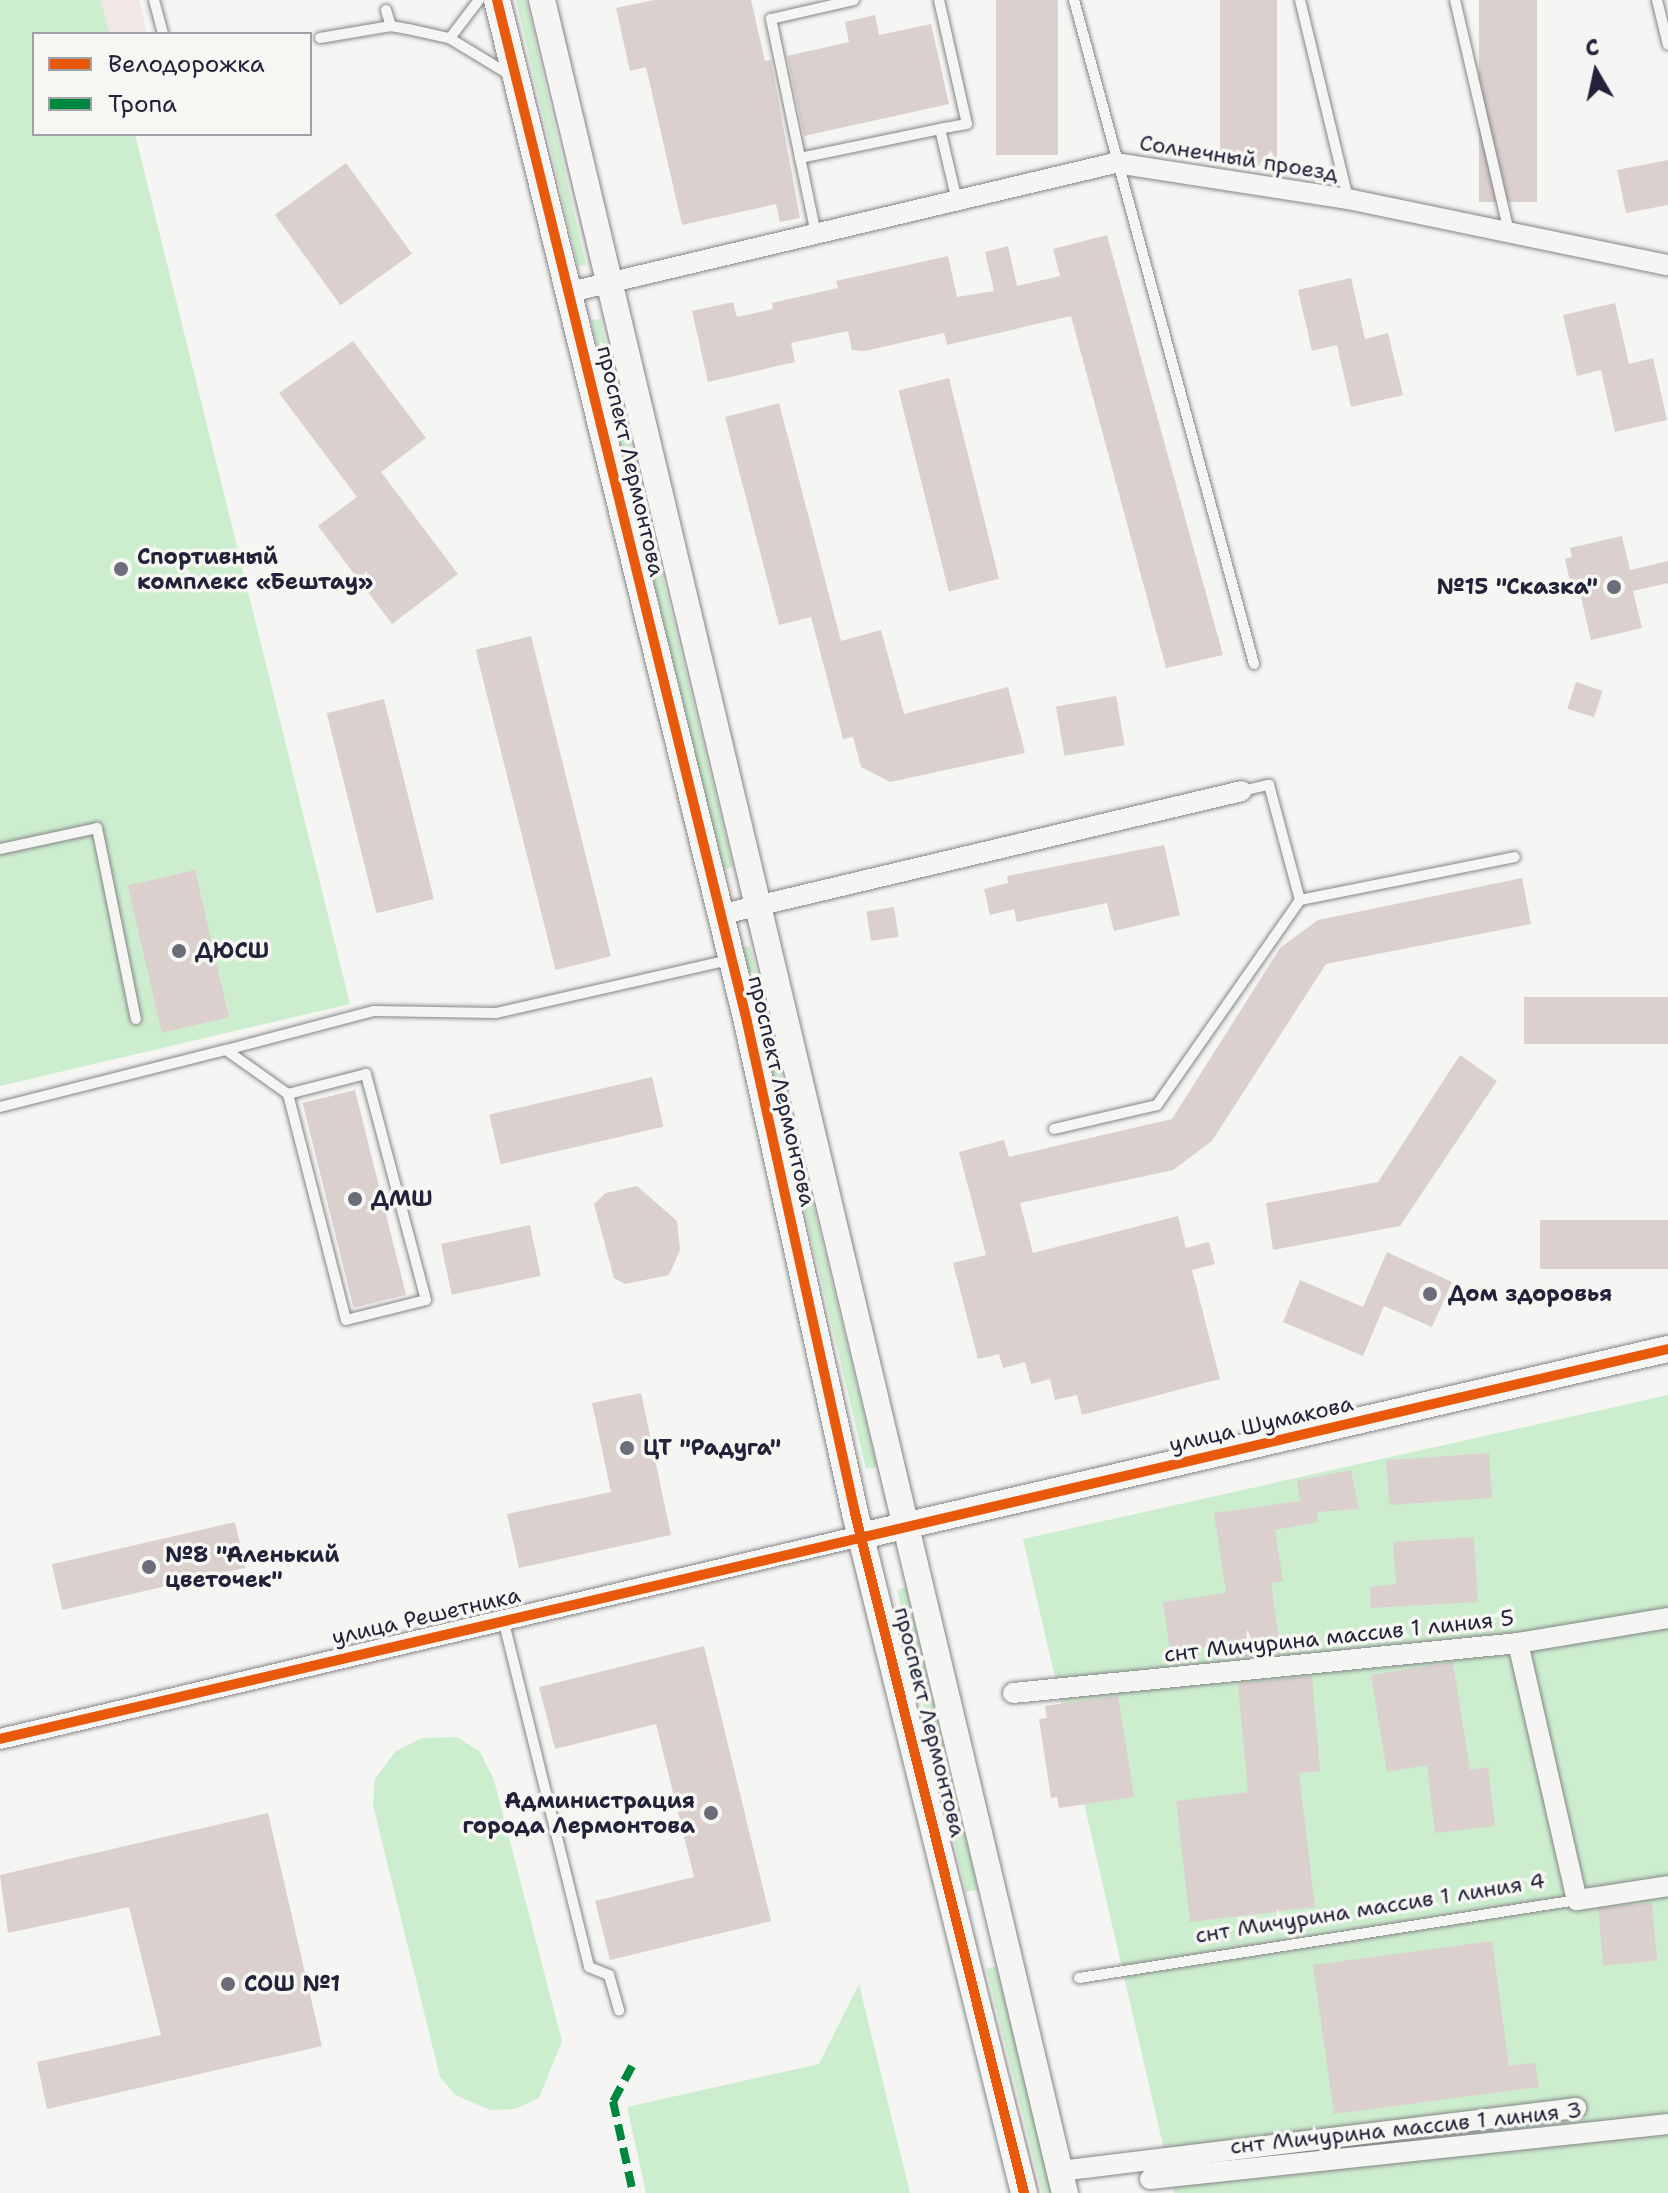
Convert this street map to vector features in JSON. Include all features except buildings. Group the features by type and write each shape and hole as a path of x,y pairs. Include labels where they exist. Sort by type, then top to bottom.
{"street":[{"name":"проспект Лермонтова","path":"497,0 730,960 861,1536 1024,2193"},
{"name":"проспект Лермонтова","path":"542,0 1062,2182"},
{"name":"Солнечный проезд","path":"570,292 1115,163 1348,199 1668,265"},
{"path":"719,915 1242,791"},
{"name":"улица Шумакова","path":"861,1536 1668,1349"},
{"name":"улица Решетника","path":"0,1739 861,1536"},
{"name":"снт Мичурина массив 1 линия 5","path":"1013,1693 1518,1643 1668,1618"},
{"path":"1518,1643 1577,1900"},
{"name":"снт Мичурина массив 1 линия 4","path":"1577,1900 1668,1886"},
{"path":"1062,2182 1576,2108"},
{"name":"снт Мичурина массив 1 линия 3","path":"1156,2184 1668,2124"}],"lane":[{"path":"154,0 162,32"},
{"path":"450,38 479,0"},
{"path":"817,235 771,19 854,0"},
{"path":"800,158 967,124 939,0"},
{"path":"1074,0 1115,163 1254,664"},
{"path":"1300,0 1348,199"},
{"path":"1455,0 1509,232"},
{"path":"1657,0 1668,45"},
{"path":"386,10 391,26"},
{"path":"320,38 391,26 450,38 516,79"},
{"path":"940,129 957,201"},
{"path":"1242,791 1269,785 1300,900"},
{"path":"0,849 97,828 136,1019"},
{"path":"1054,1129 1157,1105 1300,900 1515,857"},
{"path":"0,1107 374,1011 496,1013 730,960"},
{"path":"226,1050 288,1094 346,1320 426,1300 366,1074 288,1094"},
{"path":"503,1619 589,1967 609,1975 619,2011"},
{"name":"снт Мичурина массив 1 линия 4","path":"1079,1978 1577,1900"}],"shaded area":[{"path":"101,0 139,0 147,32 109,32"}],"green space":[{"name":"Спортивный комплекс «Бештау»","path":"0,0 101,0 109,32 32,32 32,136 135,136 350,1004 0,1086"},
{"path":"516,0 526,0 586,265 578,266"},
{"path":"600,319 733,867 723,870 591,320"},
{"path":"750,946 877,1467 866,1469 742,947"},
{"path":"1668,1395 1668,2193 1174,2193 1023,1539"},
{"path":"906,1587 978,1890 966,1892 897,1590"},
{"path":"457,1737 480,1752 494,1780 562,2041 539,2098 515,2109 490,2110 455,2095 440,2077 373,1805 375,1779 395,1752 421,1738"},
{"path":"996,1966 1053,2193 1042,2193 986,1968"},
{"path":"859,1984 910,2193 646,2193 627,2107 819,2064"}],"marked path":[{"path":"632,2066 613,2101 633,2193"}],"cycle path":[{"path":"497,0 747,1022 855,1513 1024,2193"},
{"path":"0,1739 1668,1349"}],"place":[{"name":"Спортивный комплекс «Бештау»","path":"121,569"},
{"name":"№15 \"Сказка\"","path":"1614,587"},
{"name":"ДЮСШ","path":"179,951"},
{"name":"ДМШ","path":"355,1199"},
{"name":"Дом здоровья","path":"1430,1294"},
{"name":"ЦТ \"Радуга\"","path":"627,1448"},
{"name":"№8 \"Аленький цветочек\"","path":"149,1567"},
{"name":"Администрация города Лермонтова","path":"711,1813"},
{"name":"СОШ №1","path":"228,1984"}]}
